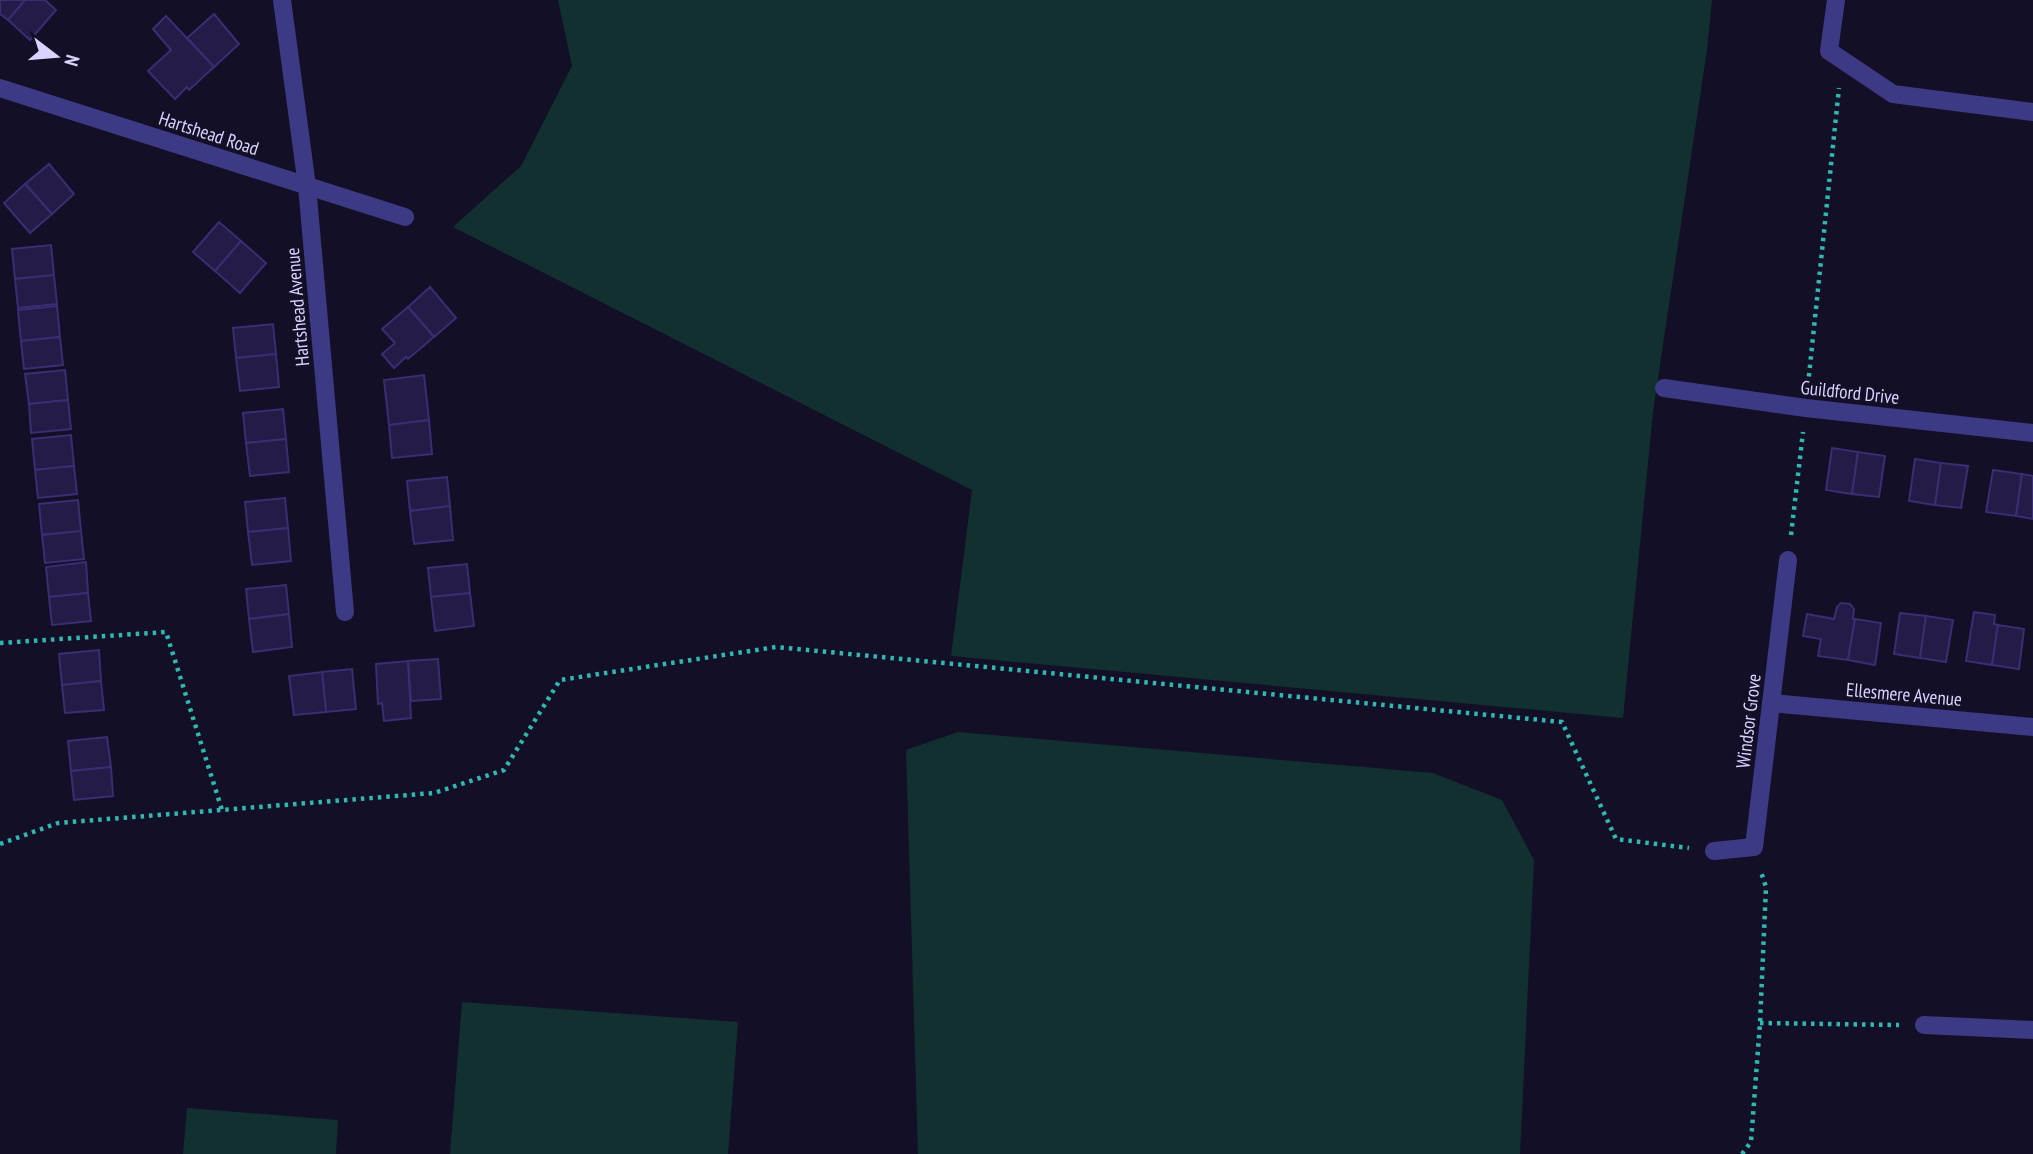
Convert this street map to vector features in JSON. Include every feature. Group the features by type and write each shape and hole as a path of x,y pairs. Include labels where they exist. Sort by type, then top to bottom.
{"street":[{"name":"Hartshead Avenue","path":"282,0 307,186 345,612"},
{"path":"1836,0 1829,51 1893,94 2033,112"},
{"name":"Hartshead Road","path":"0,88 405,217"},
{"name":"Guildford Drive","path":"1664,388 1806,408 2033,433"},
{"name":"Windsor Grove","path":"1754,847 1788,560"},
{"name":"Ellesmere Avenue","path":"1771,704 2033,727"},
{"path":"1714,852 1754,847"},
{"path":"1924,1025 2033,1030"}],"path":[{"path":"1788,560 1842,60"},
{"path":"0,642 166,632 222,810"},
{"path":"0,844 58,823 434,793 504,770 560,680 776,647 1562,722 1616,839 1714,852"},
{"path":"1742,1154 1751,1142 1766,887 1754,847"},
{"path":"1760,1023 1924,1025"}],"green space":[{"path":"558,0 1712,0 1707,50 1653,412 1623,718 951,656 972,490 453,227 521,166 572,66"},
{"path":"958,732 1433,773 1502,800 1534,860 1520,1154 918,1154 906,750"},
{"path":"462,1002 738,1022 728,1154 450,1154"},
{"path":"187,1108 338,1120 336,1154 183,1154"}],"building":[{"path":"0,0 25,0 8,20 0,14"},
{"path":"25,0 45,0 56,10 30,40 8,20"},
{"path":"214,14 239,44 214,67 187,38"},
{"path":"166,16 214,67 175,99 148,71 171,50 153,29"},
{"path":"49,164 74,194 52,214 25,184"},
{"path":"25,184 52,214 30,233 4,203"},
{"path":"219,222 241,241 215,271 193,252"},
{"path":"241,241 266,263 240,293 215,271"},
{"path":"51,245 54,275 15,279 12,249"},
{"path":"54,275 57,304 18,308 15,279"},
{"path":"430,287 456,318 434,337 408,307"},
{"path":"57,306 60,337 21,341 18,310"},
{"path":"408,307 434,337 394,368 382,354 395,343 382,329"},
{"path":"273,324 276,354 236,358 233,328"},
{"path":"60,337 63,365 24,369 21,341"},
{"path":"276,354 279,387 240,391 236,358"},
{"path":"65,370 68,400 29,404 25,374"},
{"path":"424,375 429,420 389,425 384,380"},
{"path":"68,400 71,429 31,433 29,404"},
{"path":"283,409 286,439 246,443 243,413"},
{"path":"429,420 432,454 392,458 389,425"},
{"path":"71,435 74,466 35,470 32,439"},
{"path":"286,439 289,472 250,476 246,443"},
{"path":"1832,448 1858,452 1852,494 1826,490"},
{"path":"1858,452 1885,456 1879,497 1852,494"},
{"path":"1915,459 1941,463 1935,505 1909,501"},
{"path":"1941,463 1968,466 1961,508 1935,505"},
{"path":"74,466 77,494 38,498 35,470"},
{"path":"1993,470 2022,474 2016,516 1986,512"},
{"path":"2022,474 2033,476 2033,519 2016,516"},
{"path":"447,477 450,506 410,511 407,481"},
{"path":"285,498 288,528 248,532 245,502"},
{"path":"78,500 81,531 42,535 39,504"},
{"path":"450,506 453,540 414,544 410,511"},
{"path":"288,528 291,561 252,565 248,532"},
{"path":"81,531 84,559 45,563 42,535"},
{"path":"86,562 88,593 49,597 46,567"},
{"path":"467,564 470,593 431,597 428,568"},
{"path":"286,585 289,614 249,619 246,589"},
{"path":"88,593 91,621 52,625 49,597"},
{"path":"470,593 474,626 435,631 431,597"},
{"path":"1841,603 1850,604 1854,609 1855,619 1848,660 1818,656 1821,639 1803,636 1807,614 1834,619"},
{"path":"1974,612 1995,615 1994,624 1998,625 1992,665 1966,661"},
{"path":"1900,613 1926,616 1920,658 1894,654"},
{"path":"289,614 292,647 253,652 249,619"},
{"path":"1926,616 1953,620 1946,662 1920,658"},
{"path":"1855,619 1881,623 1875,665 1848,660"},
{"path":"1998,625 2024,629 2019,669 1992,665"},
{"path":"99,650 101,681 62,685 59,654"},
{"path":"438,659 441,699 411,701 408,661"},
{"path":"408,661 411,718 384,721 382,703 378,704 376,664"},
{"path":"352,669 356,709 326,712 322,672"},
{"path":"322,672 326,712 294,715 289,676"},
{"path":"101,681 104,710 65,713 62,685"},
{"path":"107,737 111,767 71,771 68,741"},
{"path":"111,767 113,796 74,800 71,771"}]}
